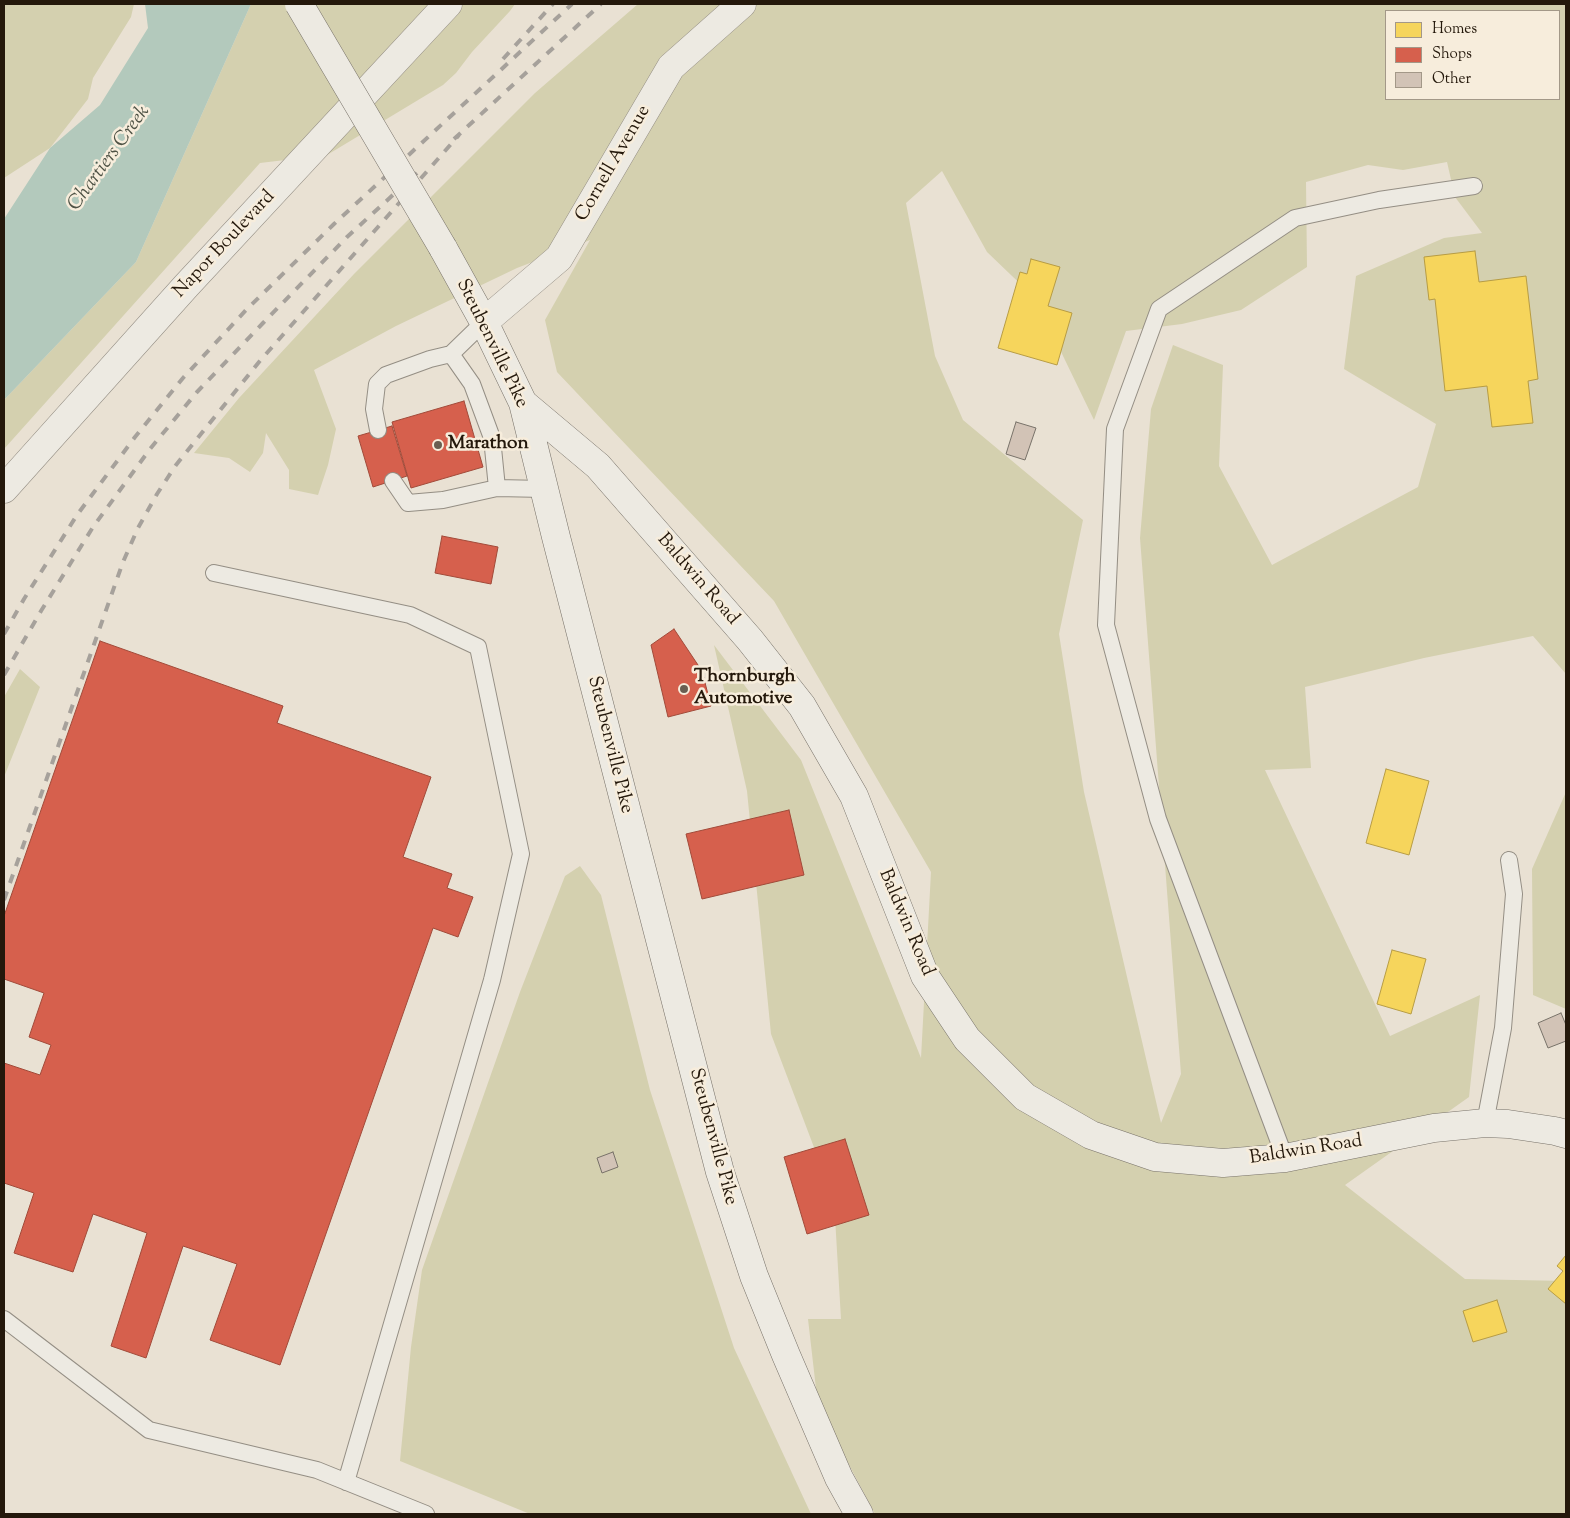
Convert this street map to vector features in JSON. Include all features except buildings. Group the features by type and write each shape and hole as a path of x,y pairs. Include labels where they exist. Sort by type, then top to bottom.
{"street":[{"name":"Steubenville Pike","path":"299,4 443,248 484,322 523,403 720,1172 754,1276 775,1328 839,1478 859,1514"},
{"name":"Napor Boulevard","path":"4,489 193,279 448,4"},
{"name":"Cornell Avenue","path":"484,322 559,258 671,67 742,4"},
{"name":"Baldwin Road","path":"523,403 598,466 750,640 802,706 854,796 925,976 967,1039 1025,1097 1091,1135 1155,1157 1223,1163 1285,1158 1434,1128 1508,1124 1566,1134"}],"lane":[{"path":"1285,1158 1158,819 1106,625 1115,429 1158,309 1295,218 1379,200 1474,186"},
{"path":"378,430 374,408 377,384 386,375 430,359 451,354 484,322"},
{"path":"451,354 472,384 492,438 497,488"},
{"path":"393,481 408,502 443,500 497,488 544,490"},
{"path":"214,573 410,615 478,648 521,854 492,980 346,1482"},
{"path":"1485,1124 1503,1028 1514,894 1509,860"},
{"path":"4,1320 149,1430 317,1470 426,1514"}],"shaded area":[{"path":"4,4 134,4 131,17 93,78 88,99 50,148 4,178"},
{"path":"251,4 515,4 456,73 443,85 327,155 260,163 4,449 4,400 136,262"},
{"path":"638,4 1566,4 1566,674 1533,636 1424,658 1305,687 1311,768 1265,770 1390,1036 1480,995 1469,1097 1345,1185 1465,1279 1566,1281 1566,1514 875,1514 818,1406 808,1319 841,1319 834,1200 771,1034 747,791 714,645 801,760 921,1058 931,872 774,601 557,372 545,320 590,240 517,268 396,326 314,370 336,429 328,465 318,495 289,489 289,470 266,433 263,453 250,472 229,458 194,453 239,398 354,274 535,93","holes":["1447,162 1455,197 1482,233 1444,238 1356,276 1344,369 1436,424 1418,487 1272,565 1219,466 1223,365 1173,345 1151,409 1140,538 1181,1074 1161,1123 1084,792 1059,634 1083,520 963,420 935,356 906,203 942,171 987,252 1035,298 1094,420 1126,331 1182,324 1241,310 1307,267 1306,182 1368,165 1403,170"]},
{"path":"20,669 40,687 4,777 4,697"},
{"path":"1566,792 1566,1009 1533,995 1532,869"},
{"path":"580,866 601,895 650,1090 734,1348 811,1514 530,1514 400,1461 411,1347 422,1270 520,992 565,876"}],"water":[{"name":"Chartiers Creek","path":"145,4 251,4 136,262 4,400 4,219 50,148 100,105 148,28"}],"railway":[{"path":"503,59 553,4"},
{"path":"4,634 77,515 135,437 183,378 247,309 334,224 572,4"},
{"path":"454,139 601,4"},
{"path":"4,900 123,562 138,528 157,494 176,465 259,362 459,135"},
{"path":"4,675 93,527 150,449 197,392 263,323 347,237 417,173"}],"place":[{"name":"Marathon","path":"438,445"},
{"name":"Thornburgh Automotive","path":"684,689"}]}
